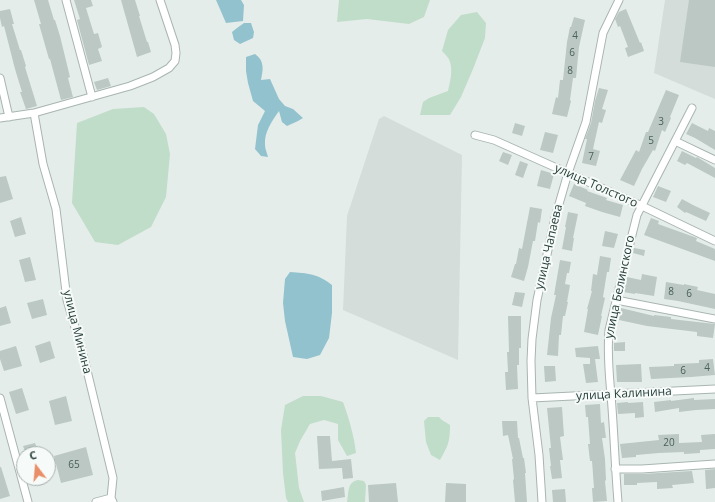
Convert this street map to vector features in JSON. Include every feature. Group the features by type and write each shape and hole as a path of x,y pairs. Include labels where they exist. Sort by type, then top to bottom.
{"street":[{"path":"66,0 92,97"},
{"path":"0,118 34,113 130,86 153,77 169,68 175,61 175,45 160,0"},
{"name":"улица Чапаева","path":"542,502 539,455 532,398 531,361 537,300 555,218 568,173 586,122 602,33 619,0"},
{"path":"0,78 9,117"},
{"name":"улица Белинского","path":"618,502 607,346 609,330 632,231 637,216 692,108"},
{"name":"улица Минина","path":"34,113 43,164 56,209 67,300 84,358 113,478 112,500"},
{"name":"улица Толстого","path":"475,135 494,140 642,206 715,241"},
{"path":"675,141 715,160"},
{"path":"616,300 715,319"},
{"name":"улица Калинина","path":"532,398 715,389"},
{"path":"0,398 28,502"},
{"path":"615,469 642,469 715,464"},
{"path":"96,502 112,500"}],"shaded area":[{"path":"665,0 715,0 715,99 654,73"},
{"path":"384,116 462,155 458,360 343,310 347,216 379,119"}],"green space":[{"path":"339,0 430,0 424,17 409,24 367,19 337,22"},
{"path":"477,12 486,23 485,38 461,97 450,115 420,115 423,102 429,98 448,91 451,76 451,65 449,59 442,51 448,30 461,15"},
{"path":"144,107 154,114 166,134 170,154 166,197 151,227 118,245 95,242 72,203 77,123 113,109"},
{"path":"303,396 321,396 343,402 351,427 356,453 347,456 338,440 338,424 324,420 310,424 295,453 299,488 304,502 288,502 286,498 283,473 281,430 285,405"},
{"path":"428,417 439,417 450,425 448,444 440,460 431,455 426,442 424,421"},
{"path":"354,481 364,481 366,485 365,502 347,502 350,485"}],"water":[{"path":"216,0 241,0 244,5 243,21 226,23"},
{"path":"244,23 251,23 254,32 253,38 240,44 234,40 232,32"},
{"path":"255,54 262,63 263,69 261,80 270,79 279,99 285,106 293,109 303,118 287,126 282,122 279,111 269,127 265,140 268,157 261,156 255,149 258,125 265,111 253,101 248,83 246,57"},
{"path":"290,272 302,273 322,278 332,285 332,313 329,338 320,355 307,359 293,357 285,321 283,303 285,279"}],"building":[{"path":"34,0 48,0 60,36 70,77 68,78 73,97 61,100 39,24 41,24"},
{"path":"74,0 91,0 93,6 86,8 94,34 98,33 102,47 98,49 102,61 89,65 77,20 80,19"},
{"path":"121,0 135,0 151,52 137,57"},
{"path":"689,0 715,0 715,67 680,62"},
{"path":"10,9 14,24 12,24 37,106 26,109 20,92 22,92 4,26 2,27 0,18 0,11"},
{"path":"626,9 644,51 628,57 625,48 628,47 620,26 618,27 615,19 619,12"},
{"path":"574,17 585,20 579,47 576,78 573,78 571,101 567,117 552,114 556,97 558,98 560,80 563,80 567,42"},
{"path":"108,78 111,86 97,90 94,82"},
{"path":"599,88 608,90 602,109 606,110 602,123 599,122 593,149 600,151 596,166 582,163 587,139 585,139 591,123"},
{"path":"666,90 679,95 665,132 662,130 655,151 653,150 634,186 620,180 636,150 639,152 646,132 648,132"},
{"path":"515,123 525,126 522,136 512,133"},
{"path":"692,123 708,131 709,128 715,131 715,150 686,134"},
{"path":"545,132 558,135 553,153 540,150"},
{"path":"682,151 696,158 697,157 715,168 715,178 687,163 685,165 677,161"},
{"path":"503,152 512,155 508,165 499,161"},
{"path":"520,161 528,164 523,178 515,175"},
{"path":"541,170 554,174 550,189 537,186"},
{"path":"6,176 13,199 0,203 0,177"},
{"path":"574,184 588,190 587,191 607,198 606,200 623,205 620,217 585,206 586,203 569,196"},
{"path":"658,186 671,191 666,202 653,197"},
{"path":"682,199 710,213 706,221 686,212 685,213 677,207"},
{"path":"530,207 542,209 540,223 538,222 535,241 533,241 524,281 511,277 516,264 519,248 522,249"},
{"path":"568,212 578,214 572,251 562,249"},
{"path":"21,217 26,234 15,237 10,221"},
{"path":"651,218 659,221 658,224 697,238 696,241 715,249 715,261 644,235"},
{"path":"605,231 618,234 614,248 602,246"},
{"path":"634,248 645,250 644,256 633,253"},
{"path":"600,256 611,258 609,272 607,272 603,297 605,298 598,335 584,332 587,309 592,291 593,274 597,275"},
{"path":"30,257 36,280 25,282 19,260"},
{"path":"560,260 571,262 565,284 570,285 565,316 563,316 561,335 559,335 558,356 547,355"},
{"path":"642,274 657,277 654,296 623,292 627,277 641,280"},
{"path":"666,282 698,287 697,290 715,294 715,309 664,299"},
{"path":"515,292 525,293 522,307 512,305"},
{"path":"43,299 47,315 32,319 27,303"},
{"path":"6,306 11,323 0,326 0,308"},
{"path":"621,308 654,316 671,317 671,319 715,324 713,338 697,336 697,332 647,326 619,320"},
{"path":"508,316 521,316 521,348 519,348 519,365 517,365 518,389 506,390 505,372 508,372 507,352 509,352"},
{"path":"50,341 55,358 40,363 35,346"},
{"path":"625,342 625,351 614,351 614,343"},
{"path":"16,346 22,366 4,371 0,359 0,351"},
{"path":"598,346 600,359 595,359 598,382 586,383 583,364 590,364 590,358 576,357 575,348"},
{"path":"713,359 715,375 651,379 649,367 699,363 699,360"},
{"path":"641,364 642,382 617,382 616,365"},
{"path":"544,366 555,366 556,381 545,382"},
{"path":"22,388 29,410 16,414 9,392"},
{"path":"66,396 72,421 55,425 49,401"},
{"path":"694,398 694,400 715,399 715,409 679,412 679,408 655,412 654,402"},
{"path":"643,402 644,417 635,418 635,413 618,414 617,403"},
{"path":"600,404 601,423 604,422 606,438 602,438 605,459 607,501 593,502 592,488 594,488 592,461 590,461 588,444 590,444 588,417 586,417 585,405"},
{"path":"562,407 564,436 560,437 563,460 560,460 562,478 552,479 547,408"},
{"path":"502,421 517,421 518,438 524,458 526,473 527,502 515,502 513,459 508,435 503,436"},
{"path":"679,434 679,443 702,442 701,435 715,434 715,449 700,450 700,453 659,453 622,458 620,444 659,440 658,435"},
{"path":"317,436 330,436 332,461 351,459 353,478 343,479 342,468 319,469"},
{"path":"35,443 36,446 23,446"},
{"path":"86,447 93,475 61,483 56,464 56,455"},
{"path":"0,467 10,496 0,499"},
{"path":"715,469 715,488 706,489 705,470"},
{"path":"692,471 694,483 672,485 673,488 657,489 657,482 624,485 624,474"},
{"path":"396,483 398,502 369,502 368,485"},
{"path":"446,483 466,484 466,502 445,502"},
{"path":"344,487 345,497 322,501 321,491"},
{"path":"565,489 566,502 553,502 552,490"}]}
